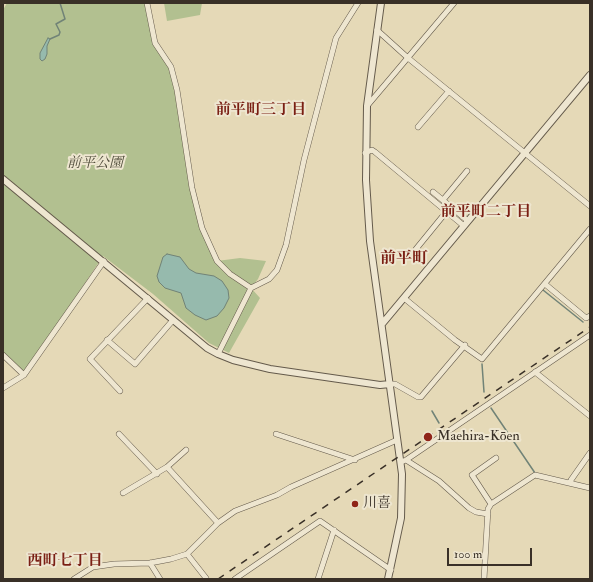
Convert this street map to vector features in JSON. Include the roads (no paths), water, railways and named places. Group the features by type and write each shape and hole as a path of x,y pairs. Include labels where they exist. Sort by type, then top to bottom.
{"street":[{"path":"147,3 155,43 171,67 177,90 192,188 202,228 217,261 230,274 251,288"},
{"path":"218,354 251,288 269,279 279,264 286,245 304,160 336,38 358,3"},
{"path":"381,3 367,106 366,153 370,241 397,440 404,461 401,518 388,579"},
{"path":"367,106 454,3"},
{"path":"377,30 408,58 590,206"},
{"path":"382,324 590,74"},
{"path":"585,81 590,86"},
{"path":"418,127 449,91"},
{"path":"366,153 372,150 375,152 447,211 466,223"},
{"path":"443,200 467,171"},
{"path":"3,179 104,261 207,348 233,360 264,368 380,385 395,384 418,397 421,397 465,346"},
{"path":"433,192 466,223"},
{"path":"416,249 447,211"},
{"path":"404,298 455,340 482,359 590,229"},
{"path":"3,388 24,375 104,261"},
{"path":"545,284 586,318 590,316"},
{"path":"120,391 90,361 107,340 148,298"},
{"path":"107,340 135,364 174,320"},
{"path":"404,461 588,338"},
{"path":"3,355 24,375"},
{"path":"535,372 590,416"},
{"path":"118,434 157,474"},
{"path":"276,434 356,460"},
{"path":"74,579 81,577 93,567 114,564 150,563 187,554 218,523 236,510 277,496 291,487 356,460 397,440"},
{"path":"123,493 157,474 186,450"},
{"path":"571,483 571,480 590,453"},
{"path":"491,504 472,476 496,458"},
{"path":"404,461 439,481 469,508 476,512 488,514"},
{"path":"167,467 218,523"},
{"path":"484,579 488,514 491,504 535,476 590,488"},
{"path":"235,579 320,521 391,570"},
{"path":"318,579 334,530"},
{"path":"187,554 206,578"},
{"path":"150,563 160,579"}],"water":[{"path":"48,38 50,39 47,46 47,54 45,59 42,61 40,59 40,53"},
{"path":"167,254 180,257 189,269 196,273 214,276 222,281 228,290 229,298 224,308 217,316 206,320 195,315 186,308 181,293 165,288 159,282 157,276 163,257"}],"waterway":[{"path":"50,39 59,35 60,32 56,24 65,19 60,3"},
{"path":"543,290 583,322"},
{"path":"482,364 484,392"},
{"path":"491,408 535,473"},
{"path":"432,411 439,423"}],"railway":[{"path":"218,579 590,327"}],"place":[{"name":"Maehira-Kōen","path":"428,437"},
{"name":"川喜","path":"355,504"}],"district":[{"name":"前平町三丁目","path":"261,111"},
{"name":"前平町二丁目","path":"486,213"},
{"name":"前平町","path":"404,260"},
{"name":"西町七丁目","path":"65,562"}],"park label":[{"name":"前平公園","path":"95,164"}]}
